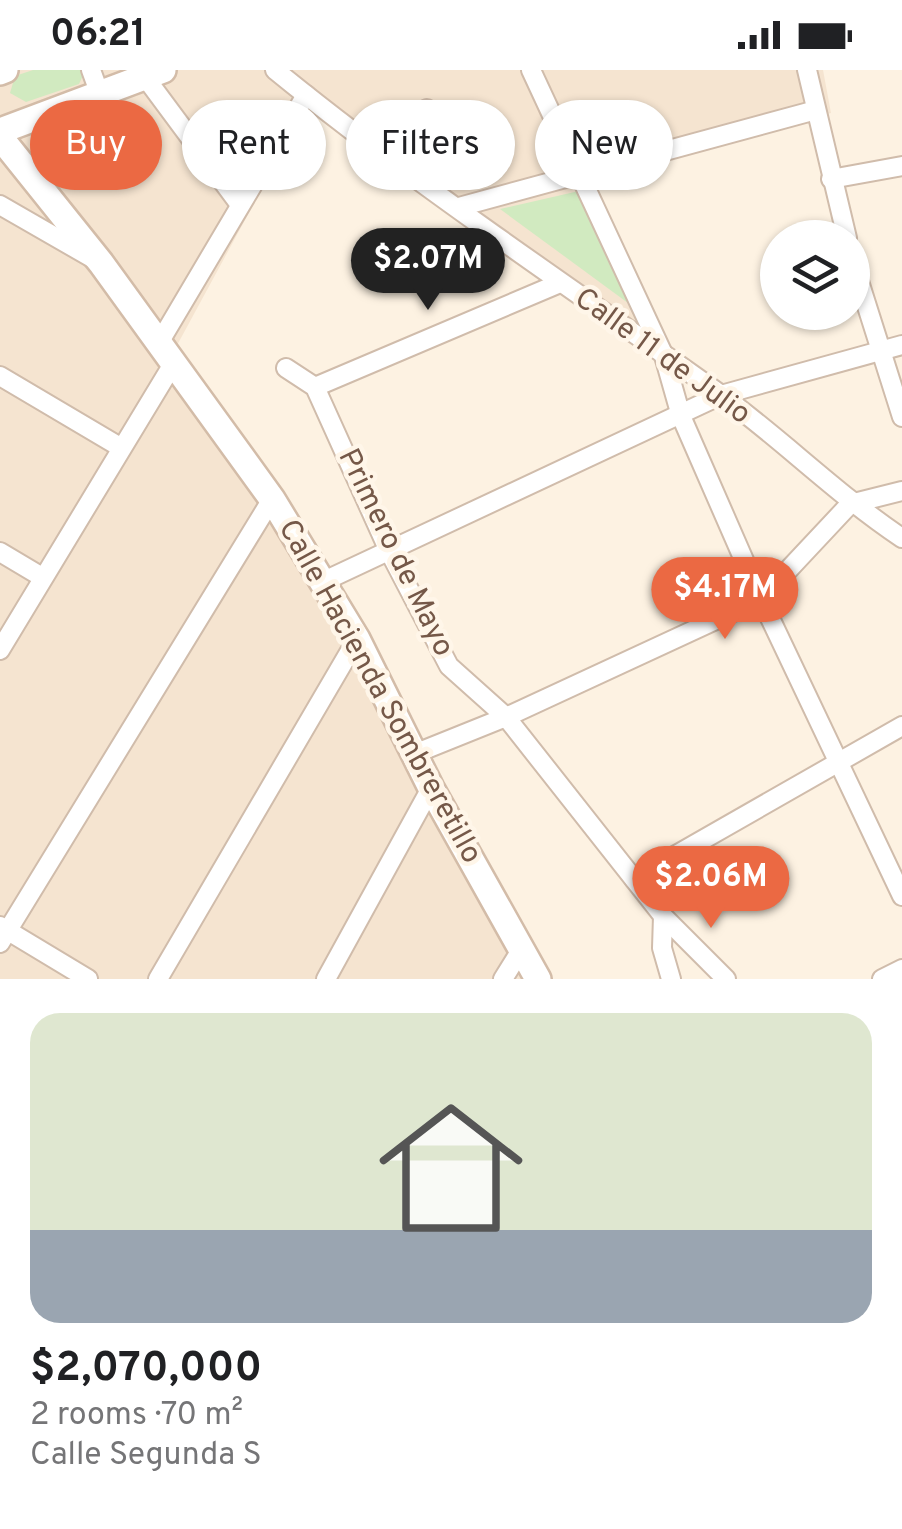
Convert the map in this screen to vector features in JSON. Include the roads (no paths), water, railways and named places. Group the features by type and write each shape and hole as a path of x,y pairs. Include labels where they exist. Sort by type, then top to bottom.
{"street":[{"name":"Calle 11 de Julio","path":"275,70 346,125"},
{"path":"808,70 842,220"},
{"path":"534,72 546,100"},
{"path":"0,134 95,81 154,74 240,205"},
{"path":"0,650 120,447 240,205 306,96"},
{"path":"673,148 816,110"},
{"name":"Calle Hacienda Sombreretillo","path":"0,134 101,263 272,500 357,638 431,788 538,979"},
{"path":"831,179 902,166"},
{"path":"460,206 535,185"},
{"name":"Calle 11 de Julio","path":"434,190 560,284 721,395 850,504 902,538"},
{"path":"586,190 664,356 681,416 761,599 902,896"},
{"path":"0,205 101,263"},
{"path":"286,368 315,387 560,284"},
{"path":"870,322 902,417"},
{"path":"322,582 721,395 902,345"},
{"path":"0,376 120,447"},
{"name":"Primero de Mayo","path":"315,387 389,551 450,666 506,717 663,916 726,979"},
{"path":"414,754 506,717 761,599 850,504 902,491"},
{"path":"88,979 2,933 272,500"},
{"path":"0,552 42,577"},
{"path":"158,979 357,638"},
{"path":"634,879 842,764 902,726"},
{"path":"326,979 431,788"},
{"path":"663,916 662,948 671,979"},
{"path":"503,979 522,950"},
{"path":"882,979 902,969"}]}
